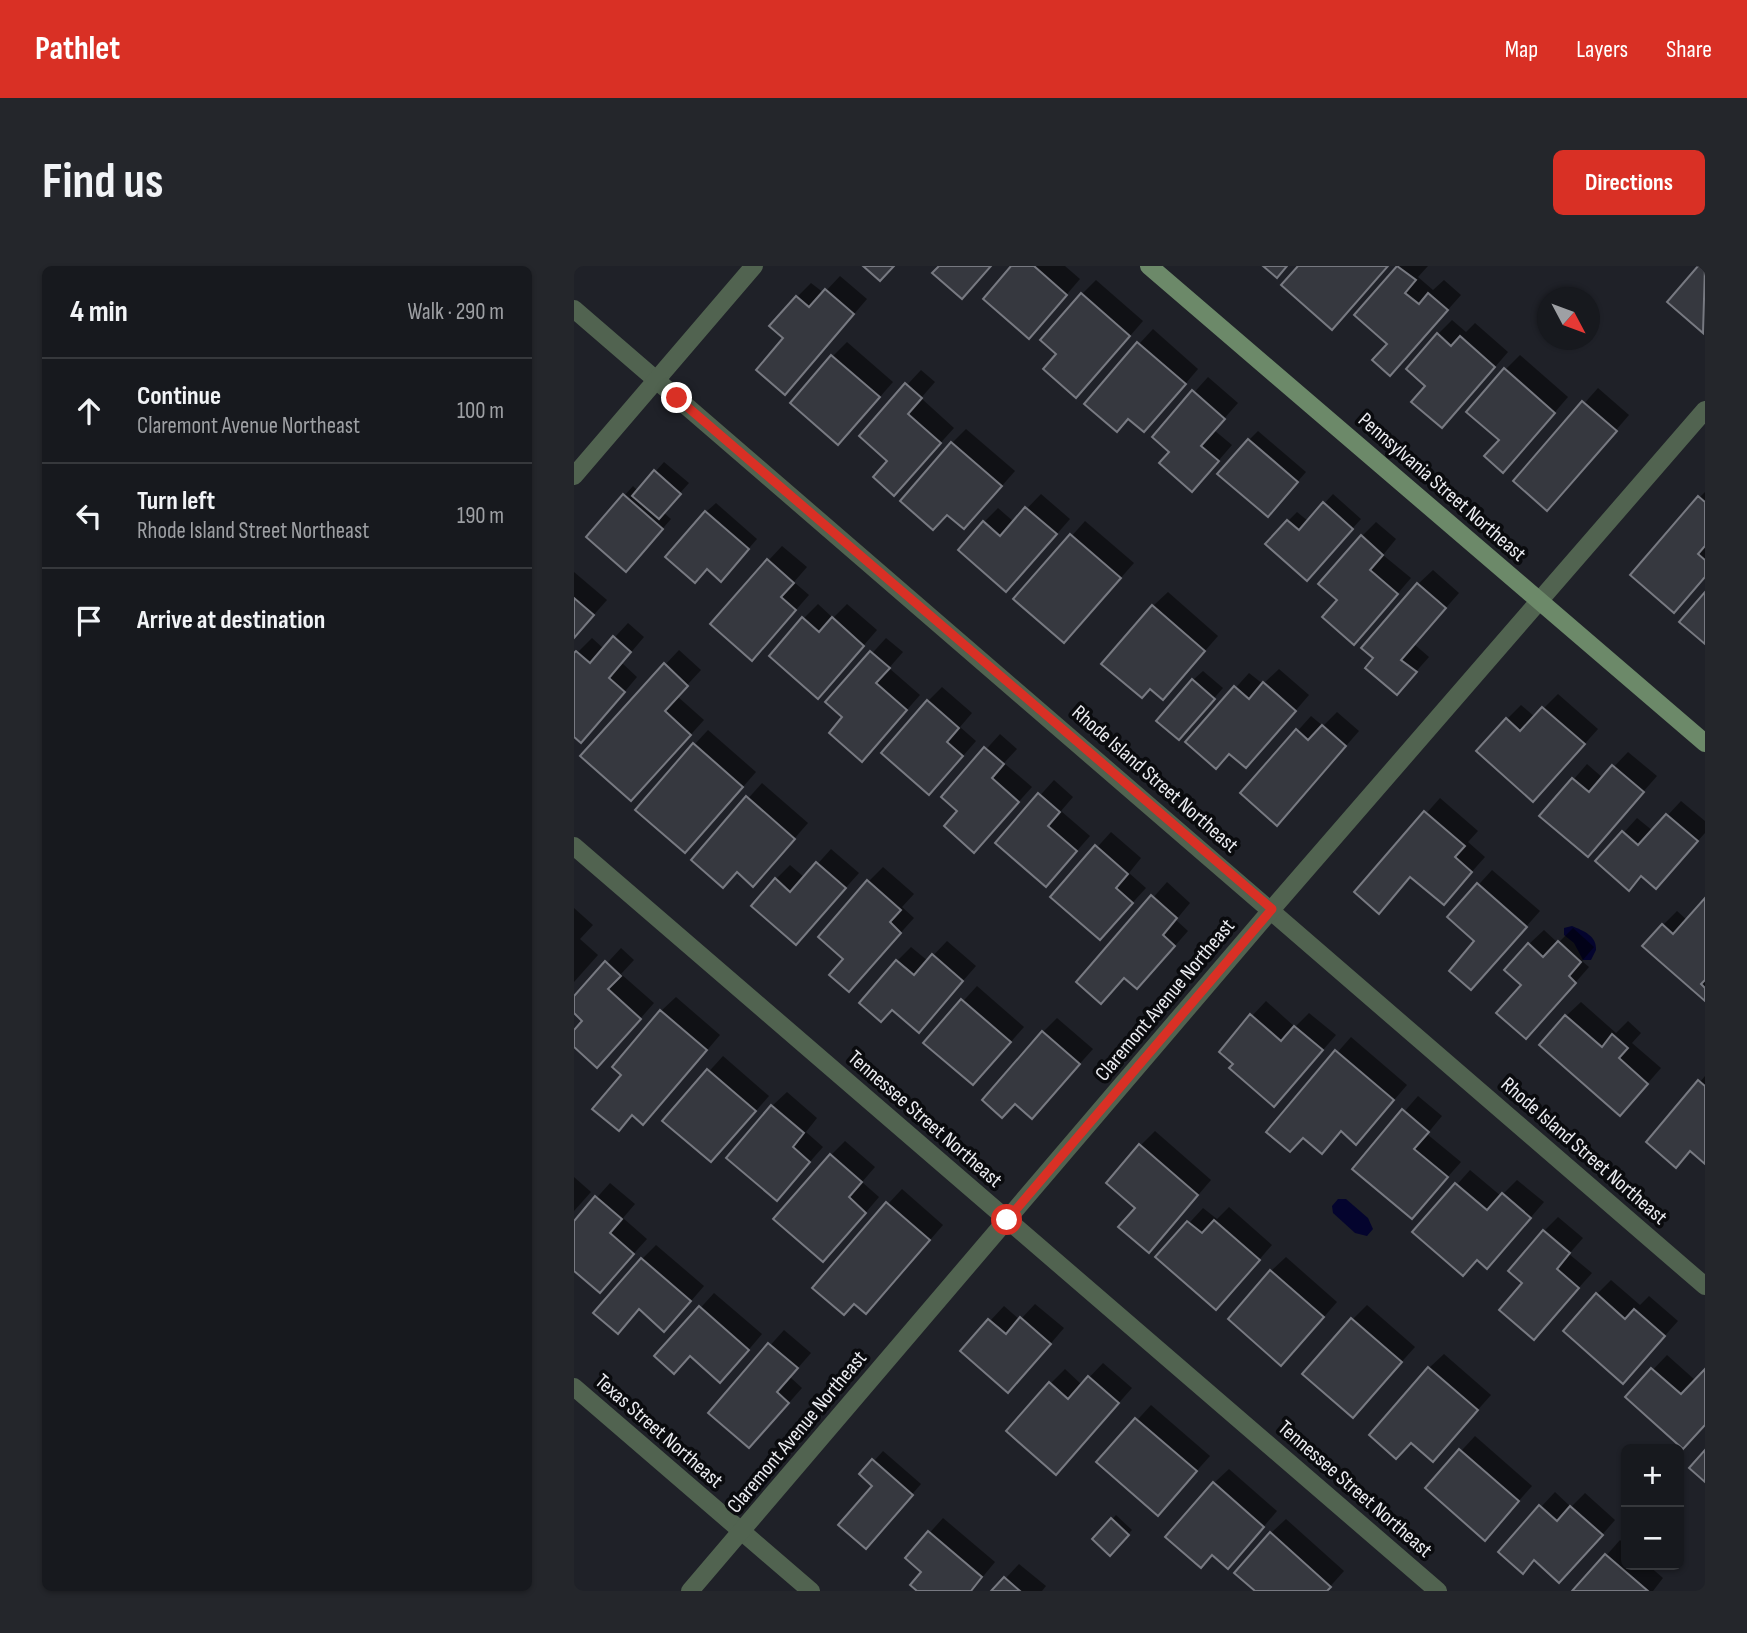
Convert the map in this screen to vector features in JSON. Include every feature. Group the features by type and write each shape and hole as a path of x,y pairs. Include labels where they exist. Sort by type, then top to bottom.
{"street":[{"path":"574,476 754,266"},
{"name":"Pennsylvania Street Northeast","path":"1149,266 1705,743"},
{"name":"Rhode Island Street Northeast","path":"574,309 1272,909 1705,1286"},
{"name":"Claremont Avenue Northeast","path":"690,1591 1272,909 1705,410"},
{"name":"Tennessee Street Northeast","path":"574,846 1438,1591"},
{"name":"Texas Street Northeast","path":"574,1388 811,1591"}],"shaded area":[{"path":"1572,926 1585,932 1594,941 1596,950 1591,960 1583,960 1574,943 1564,935 1564,928"},
{"path":"1338,1199 1346,1199 1368,1218 1373,1229 1367,1236 1355,1233 1333,1213 1332,1206"}],"building":[{"path":"863,266 894,266 880,281"},
{"path":"939,266 991,266 962,299 932,273"},
{"path":"1011,266 1034,266 1067,295 1029,339 983,299"},
{"path":"1263,266 1287,266 1277,278"},
{"path":"1298,266 1388,266 1332,330 1281,285"},
{"path":"1397,266 1416,280 1405,293 1419,304 1428,293 1448,310 1390,376 1372,360 1387,344 1354,315"},
{"path":"1698,266 1705,266 1703,333 1667,302"},
{"path":"825,289 854,314 785,395 756,370 783,338 769,326 796,296 809,307"},
{"path":"1081,293 1130,336 1076,398 1043,369 1056,354 1040,340"},
{"path":"1437,333 1451,346 1460,336 1495,367 1442,428 1411,402 1425,386 1406,369"},
{"path":"1137,342 1186,384 1144,432 1128,419 1117,432 1084,404"},
{"path":"831,355 880,397 838,445 790,403"},
{"path":"1504,368 1555,413 1503,473 1484,456 1499,440 1466,412"},
{"path":"905,383 922,398 908,414 941,443 894,496 873,477 887,461 859,436"},
{"path":"1192,390 1225,419 1201,446 1219,461 1192,492 1159,463 1169,452 1152,437"},
{"path":"1582,401 1617,431 1547,511 1513,481"},
{"path":"1248,439 1298,482 1268,517 1217,474"},
{"path":"951,442 1002,486 964,529 947,515 933,530 900,501"},
{"path":"654,470 681,494 659,519 632,496"},
{"path":"623,494 663,529 626,572 586,537"},
{"path":"1698,496 1705,502 1705,546 1698,554 1705,560 1705,577 1674,613 1630,575"},
{"path":"1323,502 1353,529 1307,581 1265,544 1287,520 1299,530"},
{"path":"1025,507 1057,534 1006,592 958,550 983,521 1000,536"},
{"path":"705,511 749,549 721,582 707,569 695,583 665,557"},
{"path":"1070,534 1121,578 1064,643 1013,599"},
{"path":"1361,535 1383,555 1370,570 1398,594 1354,645 1322,617 1337,600 1318,584"},
{"path":"767,559 794,583 781,597 796,610 752,661 710,624"},
{"path":"1417,583 1446,608 1401,660 1417,672 1397,695 1365,668 1373,658 1361,648"},
{"path":"1705,592 1705,644 1679,622"},
{"path":"574,598 594,615 574,638"},
{"path":"1152,605 1205,651 1163,700 1150,689 1142,698 1101,664"},
{"path":"802,617 819,632 832,617 864,646 818,699 769,656"},
{"path":"613,636 631,652 609,678 625,692 581,743 574,737 574,653 576,651 590,663"},
{"path":"870,651 890,668 876,683 907,710 862,762 829,733 842,717 825,702"},
{"path":"664,663 688,686 665,711 691,735 631,801 580,756"},
{"path":"1192,679 1215,699 1179,740 1156,721"},
{"path":"1263,682 1296,711 1246,768 1229,754 1216,769 1185,742 1234,686 1249,699"},
{"path":"927,700 959,728 947,742 963,756 929,795 881,753"},
{"path":"1542,707 1585,744 1533,802 1476,751 1506,718 1520,731"},
{"path":"1322,725 1346,746 1277,826 1240,793 1296,729 1308,740"},
{"path":"693,743 743,787 685,853 635,810"},
{"path":"984,747 1004,764 992,778 1019,802 974,853 944,826 957,811 941,797"},
{"path":"1612,765 1644,792 1588,857 1539,816 1572,778 1589,792"},
{"path":"1038,793 1060,812 1048,826 1077,851 1046,887 995,843"},
{"path":"746,796 795,839 753,887 737,872 723,888 691,860"},
{"path":"1424,811 1465,846 1455,857 1472,872 1444,905 1410,877 1379,914 1354,892"},
{"path":"1666,814 1698,841 1656,889 1641,876 1629,891 1595,861 1622,831 1638,845"},
{"path":"1095,845 1128,874 1116,888 1133,903 1100,940 1050,897"},
{"path":"816,862 846,888 796,945 751,906 775,878 790,892"},
{"path":"867,880 901,910 890,922 901,933 849,992 829,975 843,959 818,937"},
{"path":"1477,883 1527,927 1471,990 1449,971 1474,941 1447,917"},
{"path":"1151,895 1177,918 1163,935 1175,946 1137,989 1124,978 1101,1004 1076,982"},
{"path":"1705,898 1705,980 1701,984 1705,988 1705,1001 1642,946 1662,924 1673,934"},
{"path":"1558,941 1581,962 1569,976 1576,983 1526,1039 1496,1013 1521,985 1504,970 1528,943 1543,957"},
{"path":"932,954 963,981 919,1033 892,1010 881,1022 859,1003 896,960 914,975"},
{"path":"605,961 621,976 608,989 641,1019 597,1068 574,1047 574,1030 582,1021 574,1013 574,996"},
{"path":"961,999 1011,1042 973,1085 923,1043"},
{"path":"660,1010 707,1050 643,1125 632,1115 619,1131 592,1109 621,1075 612,1067"},
{"path":"1250,1014 1281,1041 1294,1026 1323,1050 1274,1107 1229,1068 1233,1064 1219,1052"},
{"path":"1565,1015 1602,1047 1612,1034 1628,1048 1619,1058 1648,1084 1620,1116 1539,1045"},
{"path":"1042,1031 1080,1064 1032,1119 1015,1104 1002,1118 982,1100"},
{"path":"1335,1050 1394,1100 1356,1145 1341,1131 1322,1154 1303,1138 1290,1152 1266,1132"},
{"path":"707,1069 756,1111 711,1162 662,1121"},
{"path":"1698,1080 1705,1086 1705,1164 1690,1151 1676,1168 1646,1142"},
{"path":"771,1105 804,1133 793,1147 810,1162 777,1201 726,1158"},
{"path":"1402,1109 1429,1132 1414,1149 1448,1177 1412,1219 1352,1169"},
{"path":"1139,1144 1198,1195 1149,1253 1118,1227 1135,1208 1106,1183"},
{"path":"830,1154 862,1182 849,1197 866,1213 823,1262 773,1219"},
{"path":"1455,1183 1487,1210 1502,1193 1531,1218 1487,1269 1477,1260 1463,1276 1412,1232"},
{"path":"595,1196 622,1219 610,1233 634,1254 600,1293 574,1271 574,1221"},
{"path":"886,1202 930,1240 866,1314 854,1304 844,1315 812,1288"},
{"path":"1214,1220 1260,1260 1216,1310 1155,1257 1187,1221 1202,1233"},
{"path":"1543,1230 1570,1253 1557,1269 1579,1288 1534,1340 1499,1310 1522,1283 1508,1271"},
{"path":"641,1258 691,1301 664,1332 639,1309 618,1334 593,1313"},
{"path":"1270,1270 1324,1317 1281,1366 1228,1319"},
{"path":"1596,1293 1625,1319 1634,1309 1665,1336 1623,1384 1563,1331"},
{"path":"699,1306 749,1350 720,1383 690,1356 674,1374 654,1356"},
{"path":"1020,1317 1051,1344 1008,1393 960,1351 988,1319 1006,1334"},
{"path":"1351,1318 1402,1362 1353,1418 1302,1374"},
{"path":"768,1343 798,1368 777,1392 789,1403 749,1448 708,1413"},
{"path":"1428,1367 1478,1410 1433,1462 1411,1443 1396,1459 1369,1435"},
{"path":"1651,1368 1681,1394 1705,1369 1705,1425 1684,1448 1684,1444 1677,1444 1625,1397"},
{"path":"1088,1376 1119,1403 1056,1475 1006,1431 1049,1382 1068,1399"},
{"path":"1135,1418 1197,1471 1158,1516 1096,1462"},
{"path":"1459,1449 1519,1501 1485,1541 1425,1488"},
{"path":"1705,1450 1705,1482 1689,1468"},
{"path":"872,1459 913,1495 866,1549 838,1525 872,1486 859,1474"},
{"path":"1213,1482 1264,1527 1228,1569 1212,1555 1201,1568 1165,1537"},
{"path":"1539,1505 1557,1521 1570,1506 1603,1535 1559,1583 1534,1560 1523,1574 1498,1552"},
{"path":"1111,1518 1129,1535 1110,1556 1092,1539"},
{"path":"928,1531 982,1577 971,1591 917,1591 910,1585 921,1572 905,1558"},
{"path":"1270,1532 1331,1587 1327,1591 1255,1591 1234,1573"},
{"path":"1605,1554 1648,1591 1572,1591"},
{"path":"1004,1577 1020,1591 991,1591"}],"route":[{"path":"677,398 1272,909 1007,1220"}]}
